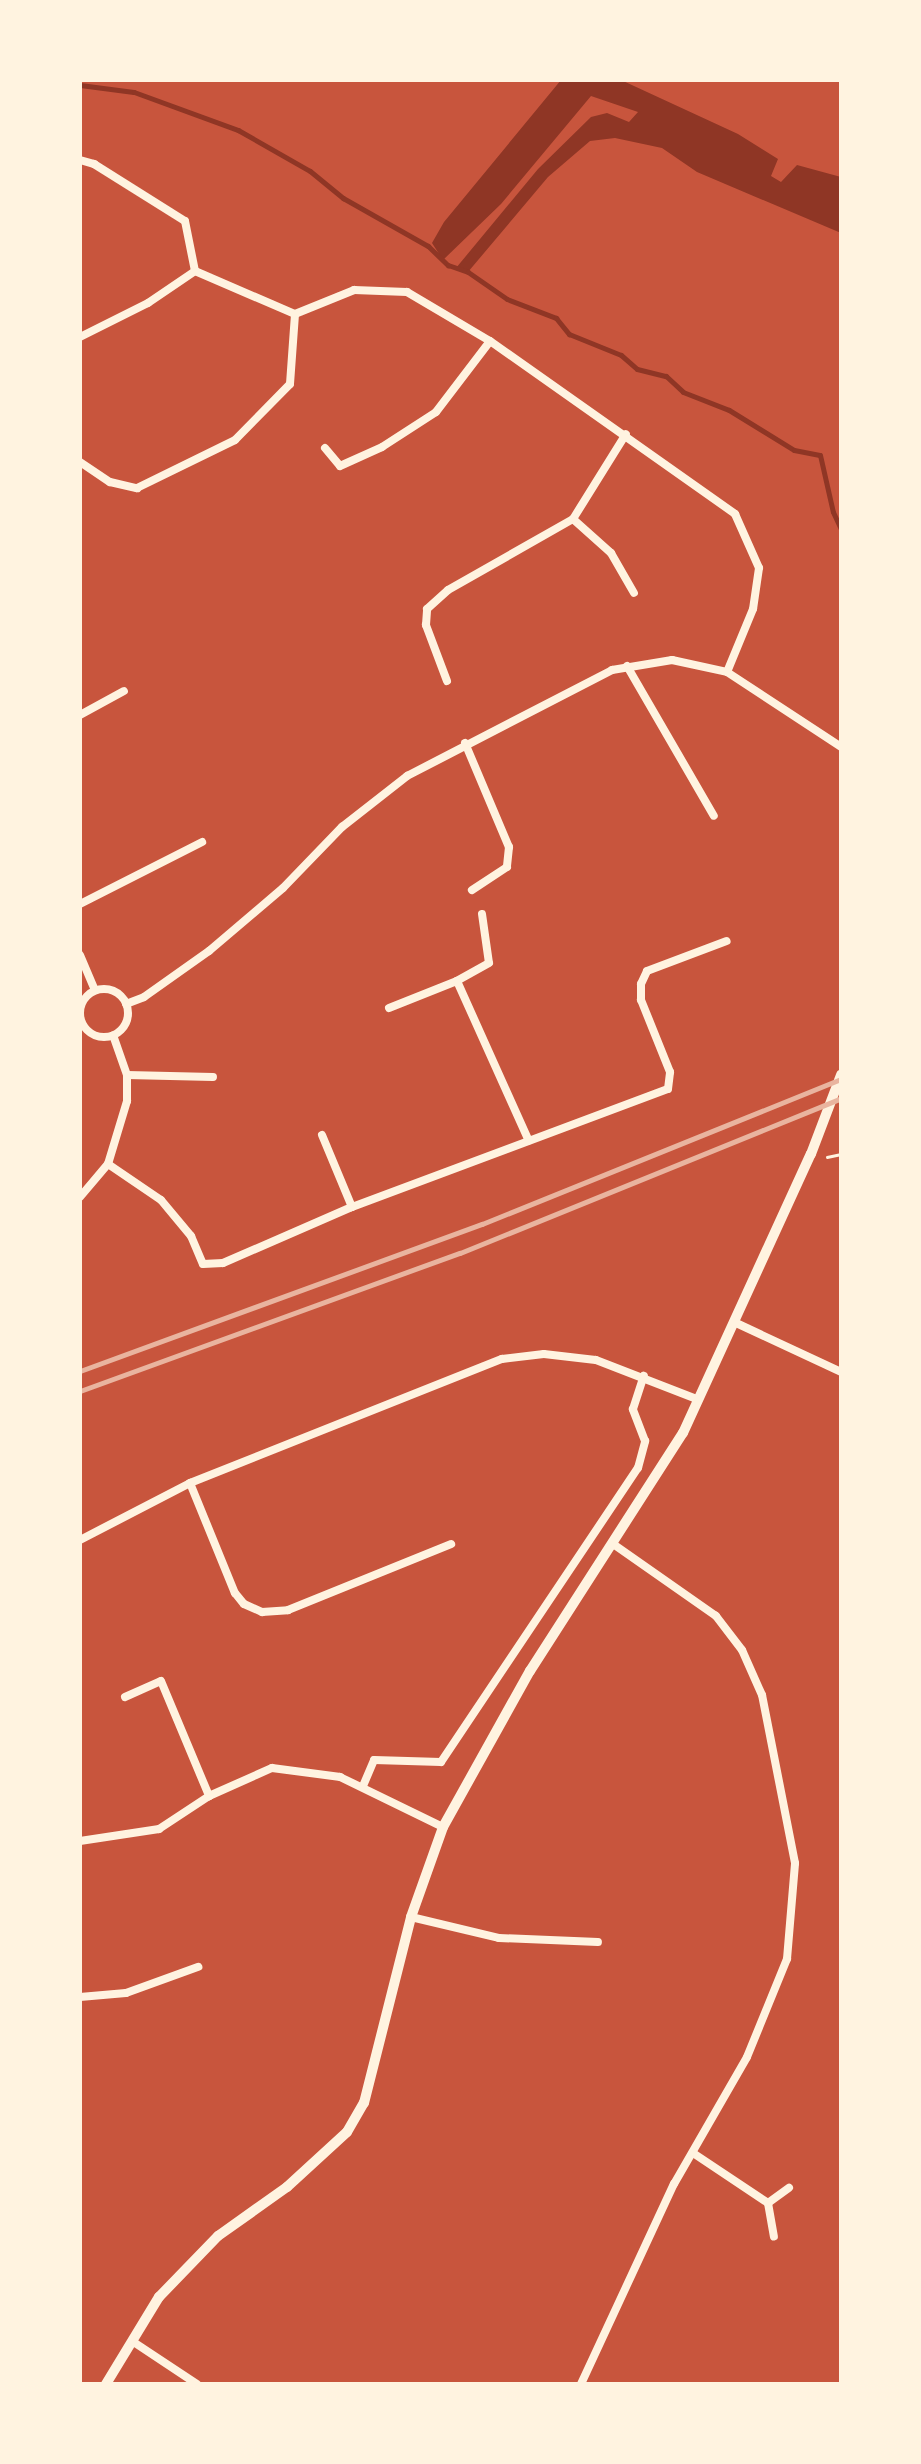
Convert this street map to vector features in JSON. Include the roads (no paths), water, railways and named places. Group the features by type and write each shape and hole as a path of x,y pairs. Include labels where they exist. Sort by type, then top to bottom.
{"street":[{"path":"80,160 94,164 184,221 195,271"},
{"path":"195,271 296,314 354,290 407,292 490,341 735,514 759,568 753,609 727,672"},
{"path":"80,337 148,303 195,271"},
{"path":"80,462 110,482 138,488 235,440 290,384 296,314"},
{"path":"325,448 340,466 382,448 436,412 490,341"},
{"path":"447,682 426,625 427,608 448,590 573,519 626,434"},
{"path":"573,519 611,553 634,593"},
{"path":"126,1004 144,997 209,952 283,888 342,827 390,789 464,743 627,666 672,660 727,672 841,747"},
{"path":"627,666 714,816"},
{"path":"80,715 124,691"},
{"path":"464,743 509,848 507,866 472,890"},
{"path":"80,904 202,842"},
{"path":"389,1008 489,963 482,914"},
{"path":"108,1164 162,1200 191,1236 203,1264 223,1263 352,1207 668,1088 670,1072 641,1000 640,984 647,972 727,941"},
{"path":"80,955 96,990"},
{"path":"457,980 529,1141"},
{"path":"96,990 110,990 126,1004 124,1026 113,1035 93,1034 84,1026 82,1004 96,990"},
{"path":"80,1198 108,1164 120,1133 127,1075 113,1035"},
{"path":"127,1075 213,1077"},
{"path":"106,2384 158,2297 188,2265 348,2132 364,2103 410,1917 443,1827 530,1670 613,1544 699,1400 841,1075"},
{"path":"322,1136 352,1207"},
{"path":"734,1322 841,1372"},
{"path":"80,1540 190,1483 502,1359 571,1356 644,1376 699,1400"},
{"path":"363,1786 374,1760 441,1762 638,1468 645,1440 633,1409 644,1376"},
{"path":"190,1483 235,1593 244,1604 262,1612 288,1610 452,1544"},
{"path":"581,2384 674,2184 747,2057 787,1959 795,1863 762,1696 742,1650 716,1616 613,1544"},
{"path":"126,1698 161,1681 209,1796"},
{"path":"80,1842 160,1829 209,1796 272,1768 340,1777 443,1827"},
{"path":"410,1917 499,1938 598,1942"},
{"path":"80,1997 126,1993 198,1967"},
{"path":"693,2154 768,2203 774,2236"},
{"path":"768,2203 789,2188"},
{"path":"132,2341 197,2384"}],"waterway":[{"path":"80,85 134,92 238,130 310,171 343,198 428,246 448,265 468,272 507,299 556,318 569,334 621,355 637,369 666,376 683,392 729,410 794,450 820,455 833,512 841,529"}],"railway":[{"path":"80,1371 482,1224 841,1079"},
{"path":"80,1391 460,1253 841,1098"}]}
